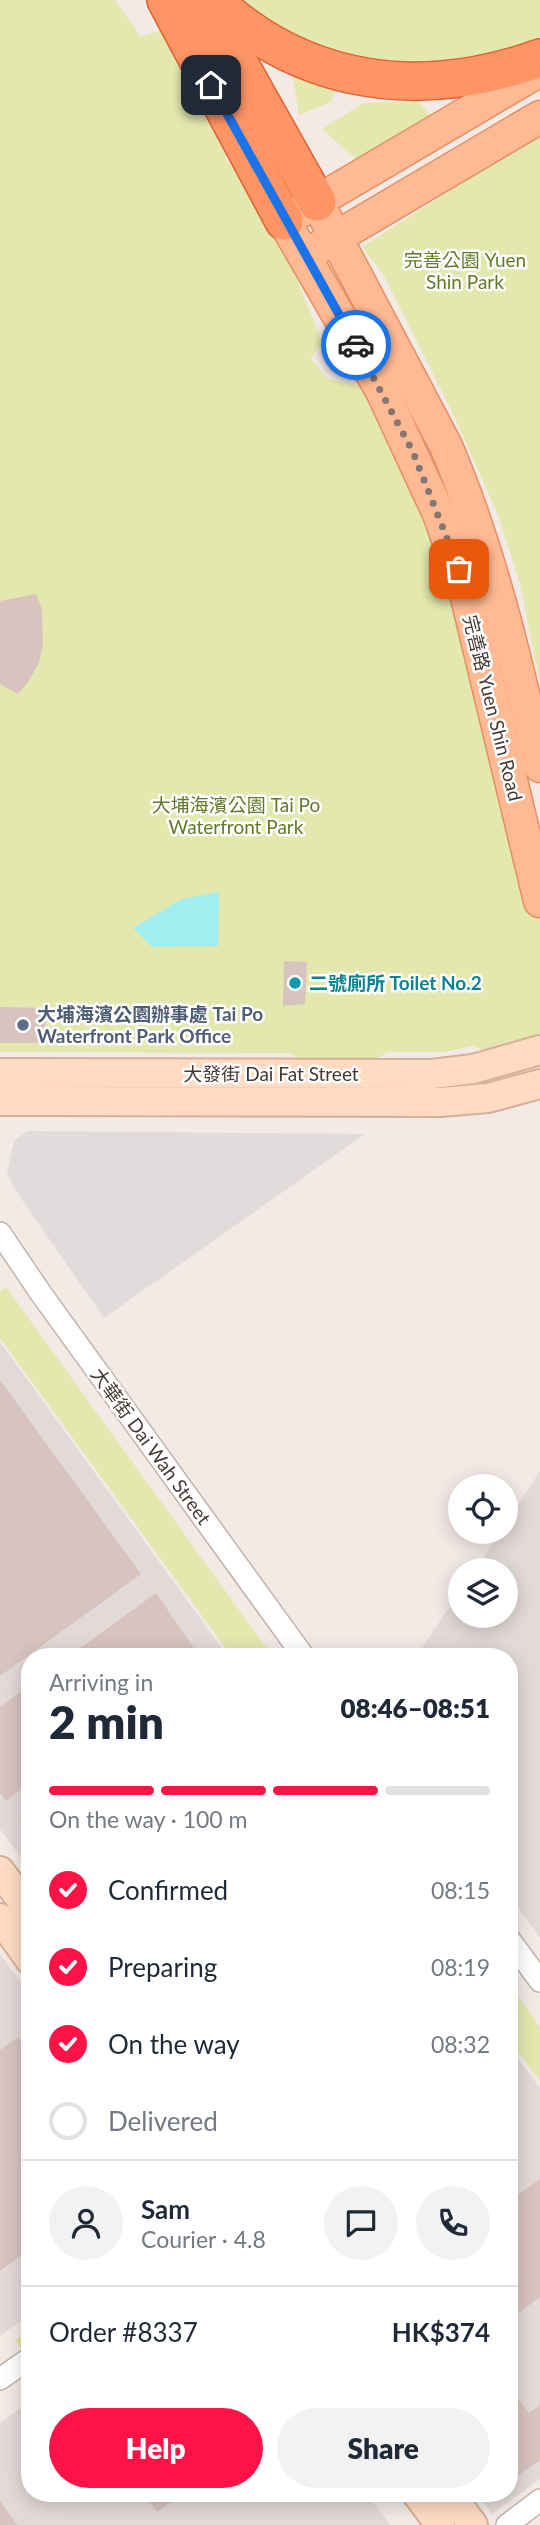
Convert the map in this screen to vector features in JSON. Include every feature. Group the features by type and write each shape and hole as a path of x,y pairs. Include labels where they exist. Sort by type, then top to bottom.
{"highway":[{"path":"166,0 284,221"},
{"path":"203,0 317,202"},
{"path":"213,0 286,49 330,68 374,79 426,83 454,81 540,58"}],"main road":[{"path":"284,221 540,70"},
{"path":"305,256 540,117"},
{"name":"完善路 Yuen Shin Road","path":"317,202 446,446 462,484 499,593 540,766"},
{"name":"完善路 Yuen Shin Road","path":"284,221 382,391 439,514 464,585 540,901"}],"street":[{"name":"大發街 Dai Fat Street","path":"0,1073 432,1074 473,1069 540,1050"},
{"name":"大發街 Dai Fat Street","path":"0,1101 441,1102 488,1097 540,1084"},
{"name":"大華街 Dai Wah Street","path":"0,1233 42,1296 297,1648"},
{"path":"0,1871 21,1900"},
{"path":"0,1918 21,1947"},
{"path":"518,1951 540,1981"},
{"path":"0,2379 21,2364"},
{"path":"507,2525 540,2500"},
{"path":"423,2502 440,2525"},
{"path":"456,2502 473,2525"}],"shaded area":[{"path":"27,1131 365,1134 104,1318 7,1174 14,1141"},
{"path":"0,1342 221,1648 21,1648 21,1858 0,1829"},
{"path":"540,1471 540,1938 518,1907 518,1648 422,1648 448,1609 448,1628 518,1628 518,1558 483,1558 492,1544 518,1544 518,1505"},
{"path":"0,1954 21,1983 21,2321 0,2336"},
{"path":"518,2058 540,2088 540,2479 518,2495"},
{"path":"21,2408 21,2502 373,2502 390,2525 0,2525 0,2423"},
{"path":"484,2502 508,2502 492,2514"}],"green space":[{"name":"大埔海濱公園 Tai Po Waterfront Park","path":"0,0 115,0 141,37 173,26 238,144 225,157 265,213 295,274 322,342 311,359 327,378 368,388 426,481 540,855 540,1058 533,1063 472,1046 446,1052 388,1052 359,1068 317,1070 290,1053 0,1052"},
{"path":"227,0 540,0 540,54 464,74 345,63 331,102 299,115 292,72"},
{"path":"418,101 432,117 362,165 322,129 363,103"},
{"name":"完善公園 Yuen Shin Park","path":"540,133 540,683 519,580 498,515 455,418 384,276 362,247"},
{"path":"6,1287 267,1648 225,1648 0,1338 0,1291"},
{"path":"518,1996 540,2027 540,2081 518,2051"},
{"path":"21,2335 21,2348 15,2341"}],"water":[{"path":"219,892 218,946 152,947 133,928 182,899"}],"building":[{"path":"36,594 42,609 43,644 39,663 18,694 0,684 0,601"},
{"name":"二號廁所 Toilet No.2","path":"284,961 307,962 305,1004 283,1006"},
{"name":"大埔海濱公園辦事處 Tai Po Waterfront Park Office","path":"0,1007 46,1008 45,1043 0,1043"},
{"path":"0,1380 141,1574 39,1648 21,1648 21,1661 0,1676"},
{"path":"156,1593 194,1648 80,1648"},
{"path":"21,1692 21,1790 6,1801 0,1793 0,1707"},
{"path":"18,2037 21,2041 21,2256 0,2271 0,2050"},
{"path":"540,2179 540,2297 518,2313 518,2195"},
{"path":"518,2398 529,2413 540,2405 540,2460 518,2476"},
{"path":"0,2501 17,2525 0,2525"},
{"path":"150,2502 171,2502 157,2512"}],"way so far":[{"path":"356,345 413,452 459,569"}],"place":[{"name":"二號廁所 Toilet No.2","path":"295,983"},
{"name":"大埔海濱公園辦事處 Tai Po Waterfront Park Office","path":"23,1025"}],"route":[{"path":"211,85 284,221 356,345"}]}
